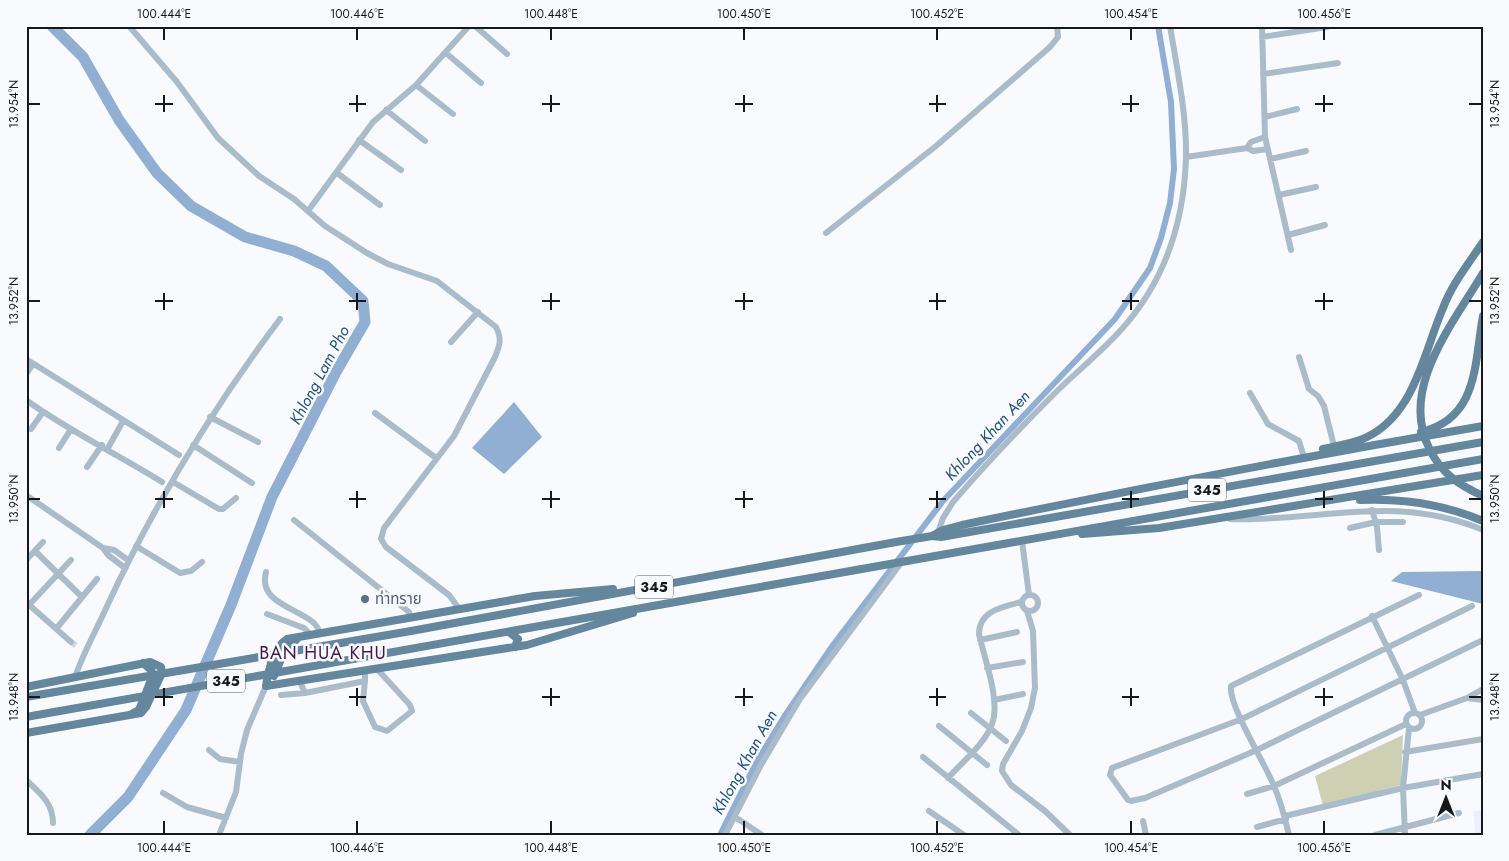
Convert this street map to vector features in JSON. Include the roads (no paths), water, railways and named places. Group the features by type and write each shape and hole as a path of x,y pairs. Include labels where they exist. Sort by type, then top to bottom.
{"main road":[{"path":"1202,477 1361,440 1376,432 1391,420 1413,388 1443,306 1483,242"},
{"path":"1483,273 1432,359 1421,388 1419,404 1423,435 1435,460 1457,483 1483,496"},
{"path":"1358,447 1432,429 1454,418 1466,402 1474,374 1483,316"},
{"name":"345","path":"933,535 1084,499 1358,447 1483,427"},
{"name":"345","path":"26,697 411,630 933,535 1483,442"},
{"name":"345","path":"26,717 643,607 899,564 1483,459"},
{"name":"345","path":"1062,534 1124,532 1225,518 1483,475"},
{"path":"1318,503 1386,499 1416,502 1455,510 1483,521"},
{"path":"266,686 276,673 285,650 306,635 518,599 662,585"},
{"path":"518,599 524,604 521,610"},
{"path":"266,686 378,670 515,647 628,615 643,607"},
{"path":"509,632 518,640 515,647"},
{"path":"26,686 142,663 151,670 153,676 139,710 129,715 26,733"}],"street":[{"path":"129,26 177,82 218,138 259,176 308,211 325,226 367,253 388,264 438,281 496,327 500,335 501,344 454,436 384,528 381,539 386,547 450,595 460,610"},
{"path":"308,211 373,122 416,85 469,26"},
{"path":"475,26 507,54"},
{"path":"826,233 936,146 1050,46 1058,37 1057,26"},
{"path":"933,535 945,513 965,489 1054,394 1120,331 1137,310 1161,272 1172,243 1182,206 1186,158 1179,86 1170,26"},
{"path":"1262,26 1265,137 1291,250"},
{"path":"1262,36 1327,27"},
{"path":"446,53 481,83"},
{"path":"1263,74 1338,63"},
{"path":"416,85 453,114"},
{"path":"1265,117 1297,109"},
{"path":"386,110 425,141"},
{"path":"1247,148 1251,142 1265,137"},
{"path":"359,140 401,170"},
{"path":"1186,158 1247,148 1253,151 1268,149"},
{"path":"1270,159 1306,151"},
{"path":"337,173 380,205"},
{"path":"1279,195 1316,187"},
{"path":"1288,235 1325,225"},
{"path":"451,342 478,312"},
{"path":"74,676 81,649 128,560 210,417 280,319"},
{"path":"1298,357 1309,389 1318,396 1324,406 1334,446"},
{"path":"26,359 179,455"},
{"path":"26,374 34,364"},
{"path":"1250,393 1265,421 1277,430 1299,441 1303,454"},
{"path":"26,400 71,429 105,447 162,482"},
{"path":"31,429 43,412"},
{"path":"375,413 436,458"},
{"path":"210,417 258,442"},
{"path":"87,467 105,447 123,421"},
{"path":"59,448 71,429"},
{"path":"194,445 252,482"},
{"path":"173,482 218,509 223,509 236,498"},
{"path":"26,495 103,548 108,555 125,568"},
{"path":"1372,510 1376,522 1379,550"},
{"path":"1225,518 1260,520 1372,510 1425,512 1483,530"},
{"path":"294,520 409,612 410,617"},
{"path":"1350,528 1376,522 1403,522"},
{"path":"1022,541 1029,595"},
{"path":"26,560 43,542"},
{"path":"136,546 180,573 191,571 202,562"},
{"path":"103,548 114,550 128,560"},
{"path":"34,551 82,597"},
{"path":"70,560 27,604 71,642"},
{"path":"725,835 761,764 800,699 899,564"},
{"path":"266,572 265,586 271,596 314,623 320,632"},
{"path":"56,628 97,580"},
{"path":"948,778 990,728 995,708 980,640 979,624 984,616 998,608 1021,602 1024,597 1029,595 1034,596 1038,602 1035,610 1027,611"},
{"path":"1288,835 1285,818 1274,786 1230,690 1234,683 1419,595"},
{"path":"1021,602 1023,608 1027,611 1034,631 1035,688 1031,708 1022,731 1003,764 1002,772 1011,785 1046,811 1070,835"},
{"path":"1472,606 1242,719 1112,768 1110,774 1131,801 1146,798 1256,750 1483,640"},
{"path":"267,614 304,628 306,635"},
{"path":"1372,616 1422,721 1415,730 1407,726"},
{"path":"980,640 1017,632"},
{"path":"987,668 1023,662"},
{"path":"365,672 364,701 369,718 375,727 387,731 412,711 410,705 378,670"},
{"path":"280,695 306,693 366,681"},
{"path":"300,682 306,693"},
{"path":"219,835 236,792 247,730 266,686"},
{"path":"1404,831 1402,788 1408,715 1418,714 1467,698 1483,690"},
{"path":"994,700 1023,694"},
{"path":"1467,698 1483,700"},
{"path":"971,713 1006,741"},
{"path":"939,726 987,765"},
{"path":"1247,794 1274,786 1407,726"},
{"path":"1405,752 1483,739"},
{"path":"209,750 220,759 240,762"},
{"path":"923,757 1019,835"},
{"path":"1257,827 1402,788 1483,774"},
{"path":"26,780 47,800 53,813 53,823"},
{"path":"163,793 187,807 226,818"},
{"path":"930,811 964,835"},
{"path":"1375,835 1404,831 1459,813"},
{"path":"734,817 762,835"},
{"path":"1143,821 1146,835"}],"water":[{"path":"514,402 542,437 504,474 472,448"},
{"path":"1483,571 1483,604 1391,581 1402,572"}],"waterway":[{"name":"Khlong Lam Pho","path":"52,26 83,57 119,120 157,173 191,206 245,237 294,251 326,266 363,301 365,322 336,372 272,497 231,605 186,710 128,797 90,835"},
{"name":"Khlong Khan Aen","path":"720,835 756,763 784,717 833,645 943,501 1115,319 1150,268 1161,238 1170,203 1174,169 1171,102 1158,26"}],"tunnel":[{"path":"71,642 78,647"}],"place":[{"name":"ท่าทราย","path":"365,599"}],"district":[{"name":"BAN HUA KHU","path":"323,653"}]}
